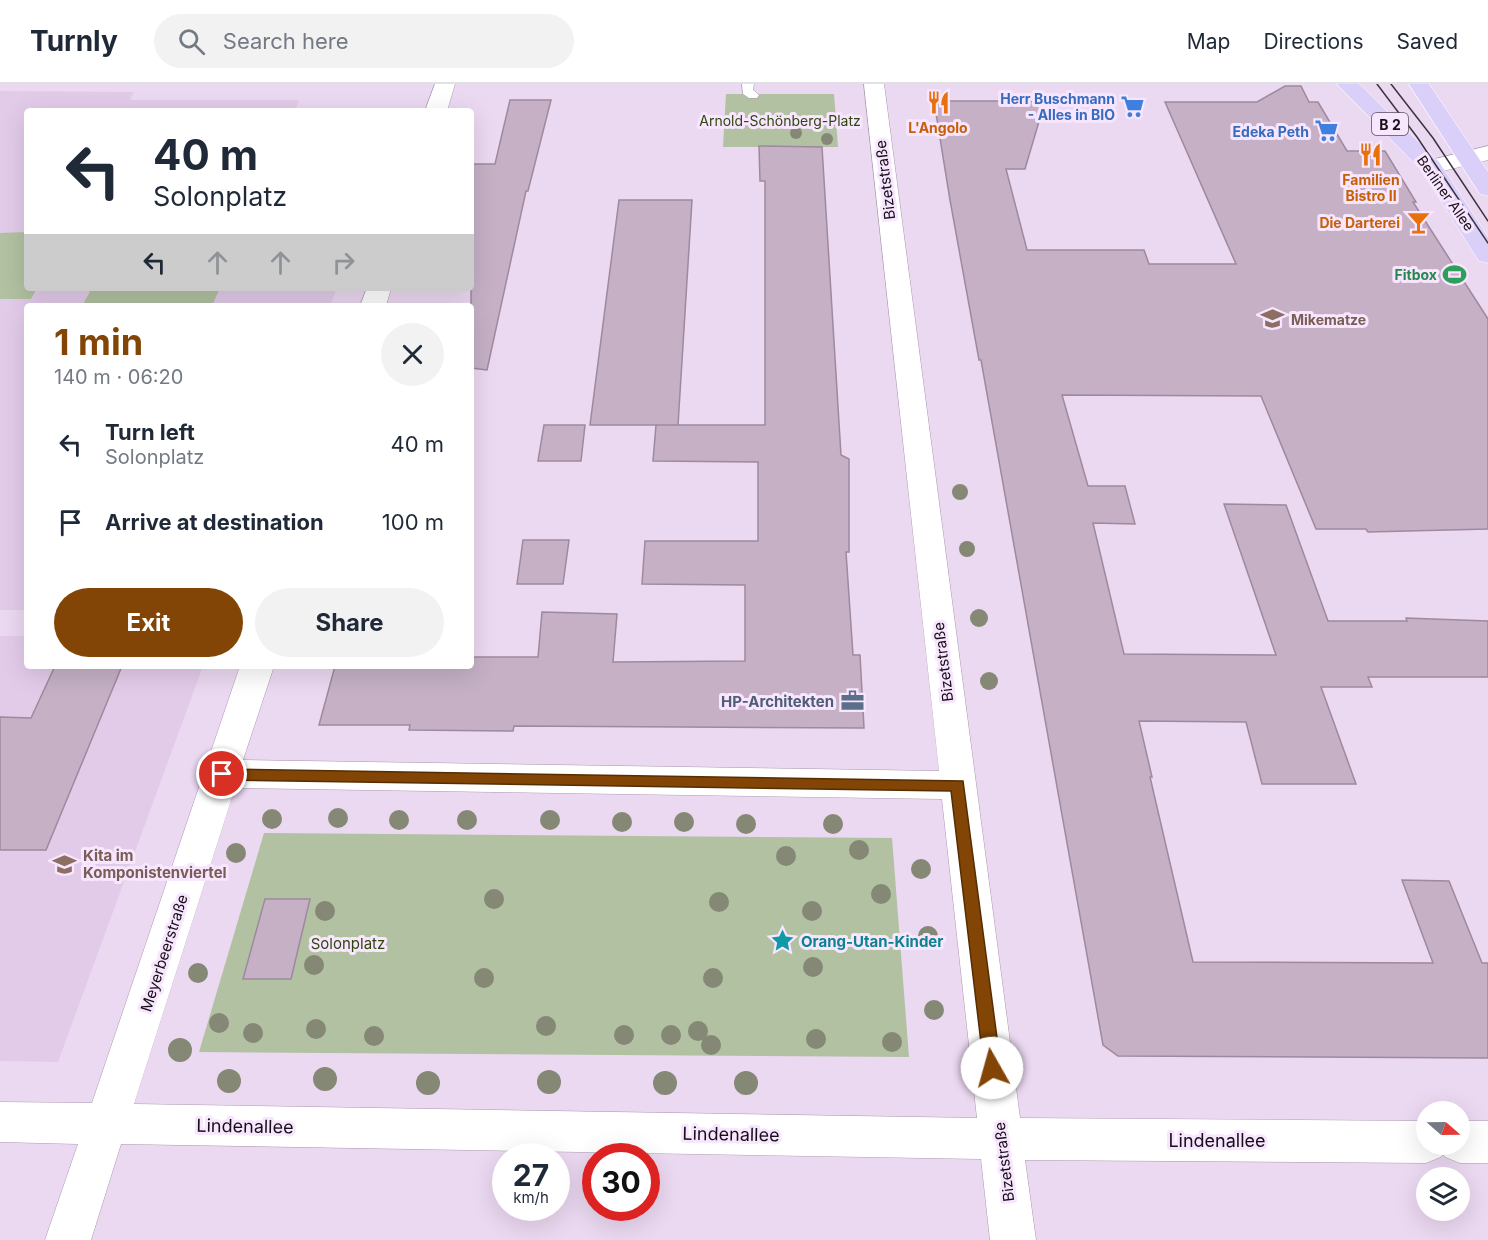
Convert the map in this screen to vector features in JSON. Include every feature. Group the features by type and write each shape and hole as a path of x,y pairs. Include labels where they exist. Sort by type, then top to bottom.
{"main road":[{"name":"Berliner Allee","path":"1347,84 1431,167 1488,256"},
{"path":"1419,84 1478,156 1488,189"}],"street":[{"path":"437,108 445,84"},
{"name":"Bizetstraße","path":"874,84 1013,1240"},
{"path":"1431,167 1478,156"},
{"name":"Meyerbeerstraße","path":"68,1240 256,669"},
{"path":"222,774 958,785"},
{"name":"Lindenallee","path":"0,1122 1001,1139 1416,1142"},
{"path":"1470,1142 1488,1142"}],"shaded area":[{"path":"0,91 134,92 130,100 299,100 296,108 24,108 24,291 336,291 331,303 24,303 24,610 0,610"},
{"name":"Kita im Komponistenviertel","path":"0,636 24,636 24,669 202,669 58,1062 0,1061"}],"green space":[{"name":"Arnold-Schönberg-Platz","path":"726,94 834,94 838,147 723,147"},
{"path":"24,232 24,291 35,291 31,299 0,299 0,233"},
{"path":"90,291 219,291 213,303 84,303"},
{"name":"Solonplatz","path":"264,833 892,838 909,1057 199,1052"}],"building":[{"path":"1285,86 1301,86 1309,102 1318,102 1347,151 1385,151 1416,202 1413,202 1488,319 1488,529 1368,532 1366,529 1316,529 1261,396 1062,395 1088,486 1125,486 1135,524 1093,523 1124,654 1276,655 1224,504 1286,505 1328,621 1407,621 1406,618 1488,621 1488,677 1368,677 1372,687 1321,687 1356,784 1262,784 1246,722 1139,721 1193,962 1433,963 1402,880 1449,881 1482,963 1488,963 1488,1058 1118,1056 1103,1045 934,101 1045,101 1025,169 1006,169 1027,250 1144,250 1149,264 1236,264 1165,102 1257,102"},
{"path":"510,100 551,100 528,191 526,191 487,370 474,368 474,303 471,303 471,291 474,291 474,164 495,164"},
{"path":"759,146 822,147 841,455 849,459 849,552 846,552 853,655 860,655 864,728 514,726 513,731 409,730 410,725 319,725 334,669 474,669 474,657 538,657 542,612 617,614 613,662 745,661 745,585 642,584 645,541 758,541 758,462 653,461 656,425 765,425 765,181 760,181"},
{"path":"619,200 692,200 678,425 590,425"},
{"path":"544,425 585,425 581,461 538,461"},
{"path":"523,540 569,540 563,584 517,584"},
{"path":"54,669 121,669 46,850 0,850 0,717 31,718"},
{"path":"265,899 310,899 291,979 243,979"}],"tram line":[{"path":"1377,84 1417,137 1488,243"},
{"path":"1391,84 1433,138 1488,221"}],"place":[{"name":"L'Angolo","path":"938,103"},
{"name":"Herr Buschmann - Alles in BIO","path":"1133,106"},
{"name":"Edeka Peth","path":"1327,131"},
{"name":"Familien Bistro II","path":"1371,155"},
{"name":"Die Darterei","path":"1418,222"},
{"name":"Fitbox","path":"1455,274"},
{"name":"Mikematze","path":"1273,319"},
{"name":"HP-Architekten","path":"852,701"},
{"name":"Kita im Komponistenviertel","path":"65,864"},
{"name":"Orang-Utan-Kinder","path":"783,941"}],"route":[{"path":"222,774 958,785 992,1068"}]}
